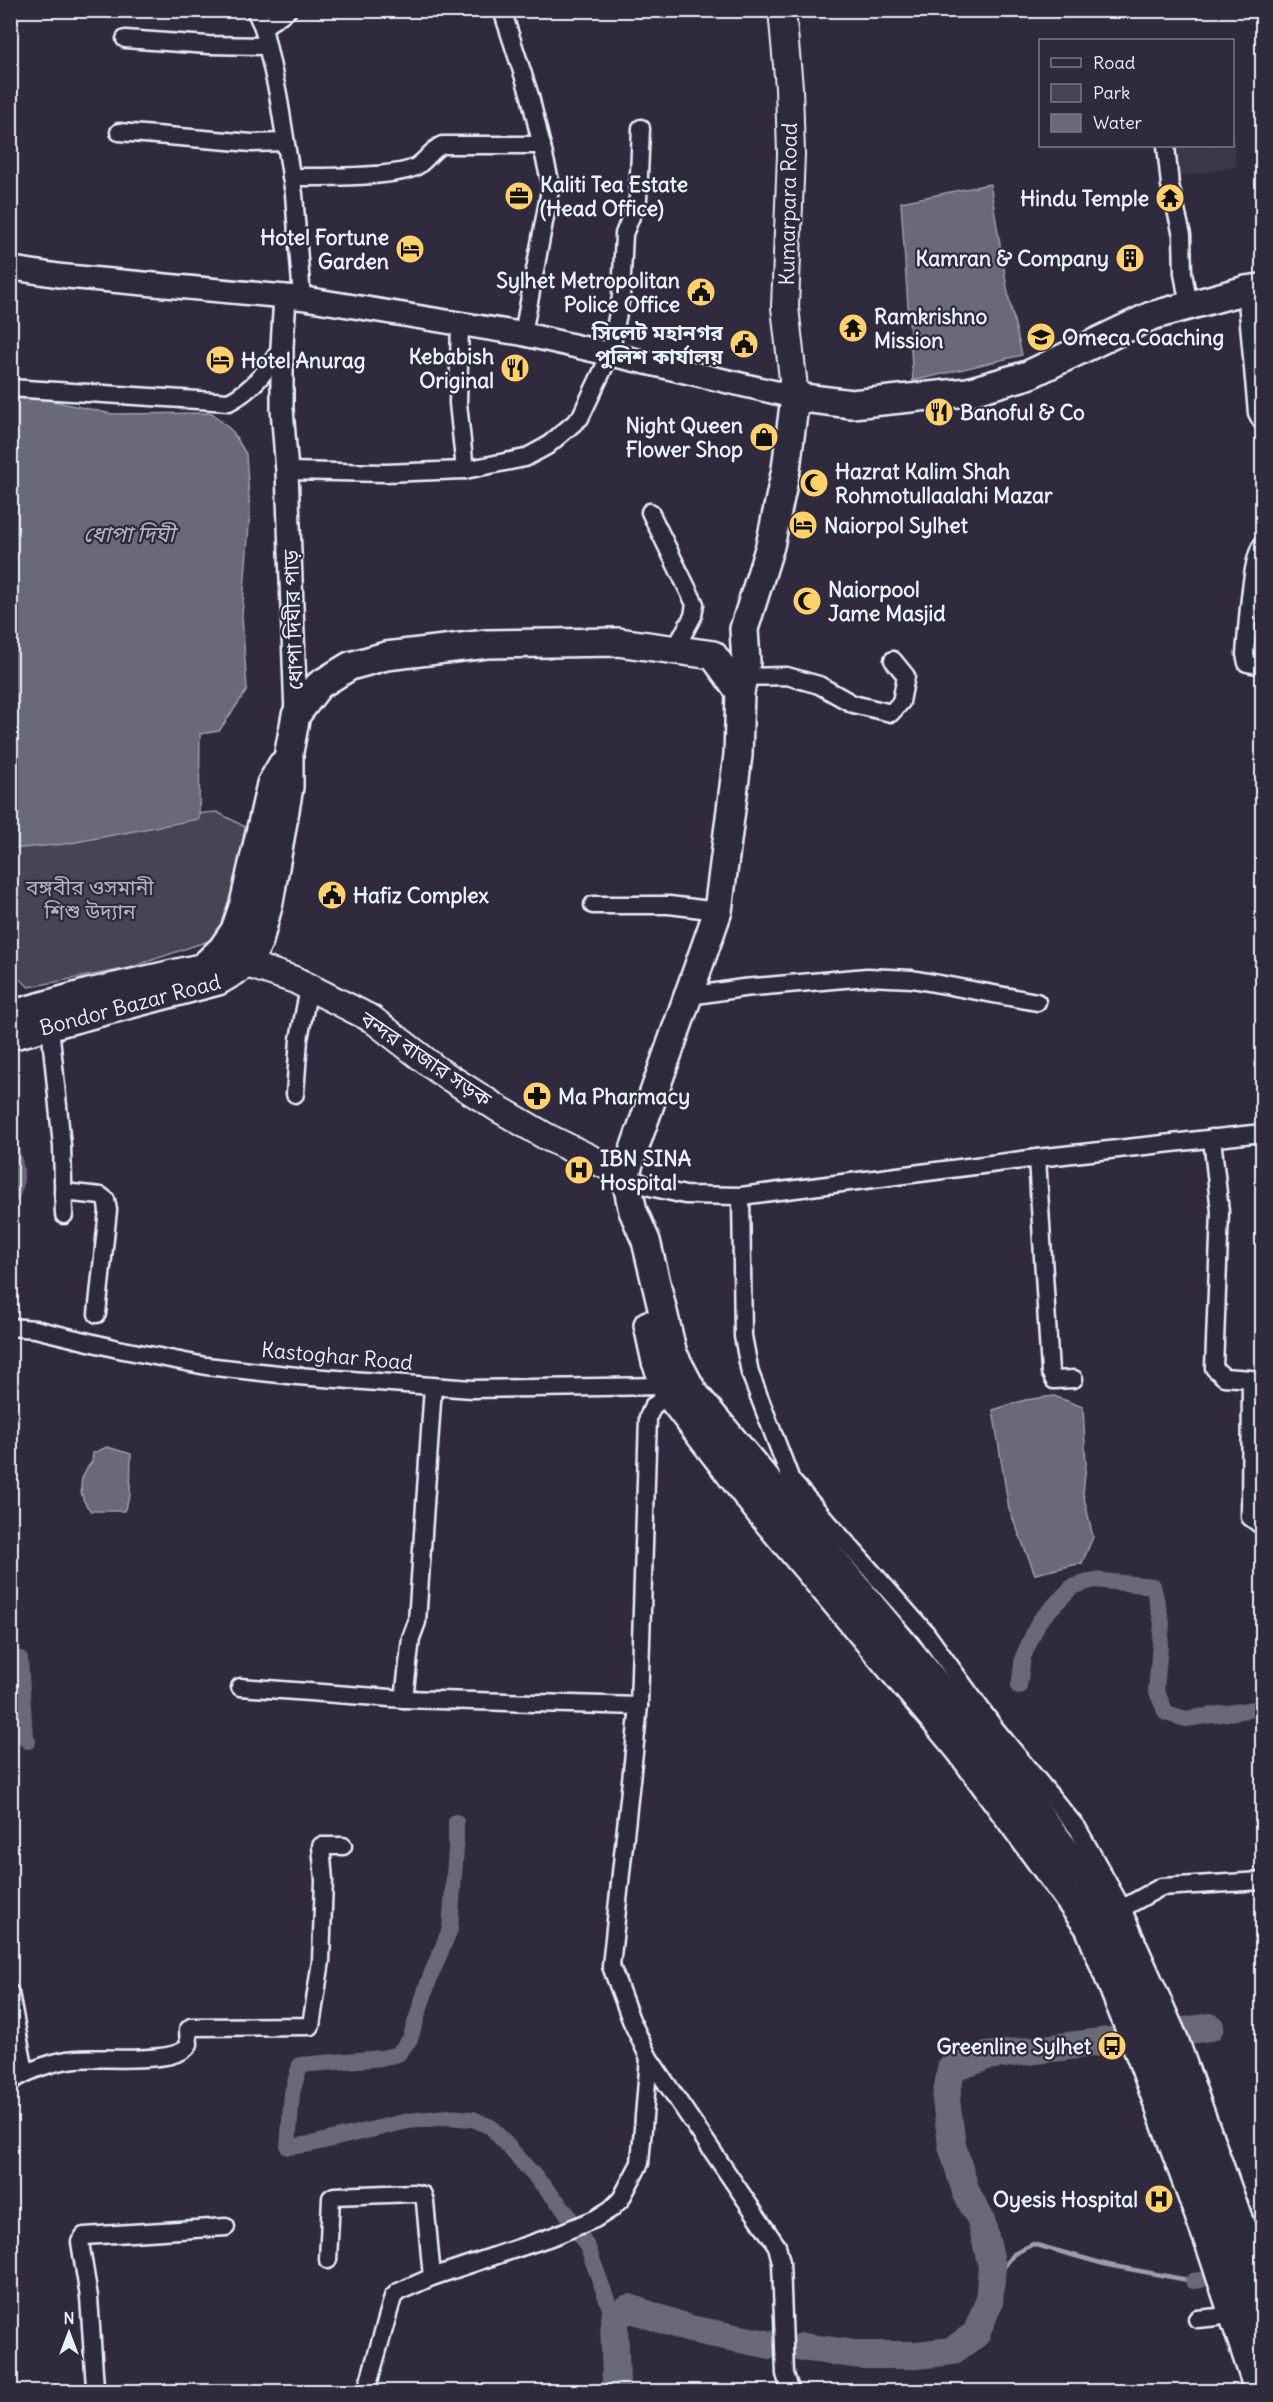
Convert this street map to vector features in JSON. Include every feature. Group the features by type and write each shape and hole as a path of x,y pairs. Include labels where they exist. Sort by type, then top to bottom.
{"highway":[{"path":"1254,289 1151,316 1028,375 968,392 852,404 795,397 786,469 772,535 744,628 746,662 741,685 738,755 718,911 625,1175 633,1211 646,1241 673,1354 693,1392 969,1723 1088,1880 1107,1917 1200,2151 1256,2270 1263,2329"},
{"path":"713,656 744,628"},
{"path":"296,715 319,685 350,666 386,656 487,644 618,642 675,649 713,656 741,685"},
{"name":"ধোপা দিঘীর পাড়","path":"256,944 289,787 289,752 296,715"},
{"path":"204,966 222,949 232,934 244,904 271,783 289,752"},
{"name":"বন্দর বাজার সড়ক","path":"10,1015 89,993 204,966 232,962 256,944"},
{"name":"Bondor Bazar Road","path":"10,1036 218,981 256,944"},
{"path":"633,1211 633,1244 649,1330 666,1390 758,1510 960,1750 1107,1917 1142,2060 1227,2296 1258,2391"}],"main road":[{"name":"Kumarpara Road","path":"782,10 789,87 791,154 785,307 795,397"},
{"path":"10,268 62,276 293,297 460,323 523,334 795,397"},
{"path":"232,934 238,951 256,944 270,956 280,975"},
{"name":"বন্দর বাজার সড়ক","path":"256,944 280,975 372,1019 439,1071 499,1109 547,1137 625,1175"}],"street":[{"path":"255,10 263,27 291,177 293,297"},
{"path":"263,27 288,10"},
{"path":"502,10 530,96 551,185 523,334"},
{"path":"125,39 208,45 267,46"},
{"path":"287,471 385,473 465,470 525,458 547,446 580,418 610,355 621,297 624,234 638,199 641,128"},
{"path":"119,132 252,143 285,142"},
{"path":"291,177 376,175 408,169 417,166 435,148 442,145 542,145"},
{"path":"1166,147 1170,185 1182,235 1183,273 1189,306"},
{"path":"1254,289 1257,413 1263,422"},
{"name":"ধোপা দিঘীর পাড়","path":"293,297 282,346 282,409 287,471 296,715"},
{"path":"460,323 458,403 465,470"},
{"path":"10,388 229,402 245,393 261,377 282,346"},
{"path":"650,512 695,604 693,616 675,649"},
{"path":"1263,545 1259,548 1254,571 1245,654 1247,663 1263,666"},
{"path":"741,685 787,676 819,685 853,704 891,713 901,702 906,676 893,660"},
{"path":"593,905 669,905 718,911"},
{"path":"689,996 743,988 867,977 912,978 1036,1002"},
{"path":"296,1094 299,1039 309,988"},
{"path":"50,1026 62,1146 64,1215"},
{"path":"625,1175 650,1187 685,1195 741,1196 1263,1132"},
{"path":"1212,1138 1220,1212 1214,1368 1224,1377 1251,1379 1250,1518 1263,1526"},
{"path":"1037,1158 1050,1372 1054,1380 1074,1379"},
{"path":"63,1192 101,1196 106,1200 108,1210 97,1314"},
{"path":"741,1196 743,1336 750,1373 791,1480 926,1633 994,1727 1078,1829 1107,1917 1161,1887 1263,1881"},
{"name":"Kastoghar Road","path":"10,1327 35,1329 118,1349 206,1366 433,1387 666,1390"},
{"path":"404,1699 411,1638 417,1622 433,1387"},
{"path":"666,1390 648,1416 639,1706 611,1966 631,2020 649,2058 777,2246 781,2262 784,2306 785,2374 791,2391"},
{"path":"240,1687 404,1699 639,1706"},
{"path":"10,2082 26,2072 76,2059 140,2060 184,2051 189,2044 188,2030 191,2027 311,2026 321,1961 324,1880 321,1846 343,1846"},
{"path":"10,1993 26,2072"},
{"path":"366,2391 393,2297 398,2292 432,2277 551,2237 595,2219 611,2209 621,2199 640,2163 649,2058"},
{"path":"328,2260 331,2198 334,2196 414,2193 423,2195 425,2202 432,2277"},
{"path":"98,2390 89,2297 80,2242 84,2236 226,2228"},
{"path":"1197,2319 1218,2317"}],"shaded area":[{"path":"1234,136 1236,167 1177,177 1174,147 1234,147"}],"green space":[{"name":"বঙ্গবীর ওসমানী শিশু উদ্যান","path":"217,812 251,830 217,938 129,968 29,987 11,972 11,837 33,828"}],"water":[{"path":"990,184 1009,299 1022,355 913,381 901,202"},
{"name":"ধোপা দিঘী","path":"11,392 112,414 212,413 233,432 246,454 250,512 242,616 247,690 219,731 200,734 199,819 65,844 11,849"},
{"path":"1054,1396 1083,1407 1086,1465 1083,1493 1093,1537 1082,1563 1035,1574 1009,1509 993,1410 1025,1400"},
{"path":"107,1447 131,1454 130,1496 124,1511 91,1511 81,1493 82,1480 92,1462 93,1453"}],"waterway":[{"path":"10,1145 16,1178 10,1197"},
{"path":"1019,1687 1023,1657 1039,1621 1072,1587 1094,1580 1153,1586 1162,1623 1156,1690 1166,1713 1186,1719 1262,1708"},
{"path":"10,1658 20,1659 25,1738 28,1741"},
{"path":"456,1822 450,1929 429,1980 410,2039 398,2054 382,2058 300,2065 292,2093 288,2147 311,2144 408,2121 447,2117 473,2119 491,2127 565,2210 588,2248 614,2319"},
{"path":"1184,2031 1210,2027"},
{"path":"802,2347 862,2355 917,2355 952,2351 976,2334 989,2302 992,2266 981,2220 966,2192 952,2145 946,2100 951,2069 987,2056 1117,2040"},
{"path":"990,2286 1014,2254 1033,2244 1108,2265 1193,2281"},
{"path":"1193,2281 1201,2280"},
{"path":"613,2392 616,2383 614,2319 629,2308 690,2329 771,2345"}],"place":[{"name":"Kaliti Tea Estate (Head Office)","path":"519,196"},
{"name":"Hindu Temple","path":"1170,198"},
{"name":"Hotel Fortune Garden","path":"410,249"},
{"name":"Kamran & Company","path":"1130,258"},
{"name":"Sylhet Metropolitan Police Office","path":"701,292"},
{"name":"Ramkrishno Mission","path":"853,328"},
{"name":"Omeca Coaching","path":"1041,337"},
{"name":"সিলেট মহানগর পুলিশ কার্যালয়","path":"744,344"},
{"name":"Hotel Anurag","path":"220,360"},
{"name":"Kebabish Original","path":"515,368"},
{"name":"Banoful & Co","path":"939,412"},
{"name":"Night Queen Flower Shop","path":"764,437"},
{"name":"Hazrat Kalim Shah Rohmotullaalahi Mazar","path":"814,483"},
{"name":"Naiorpol Sylhet","path":"803,525"},
{"name":"Naiorpool Jame Masjid","path":"807,601"},
{"name":"Hafiz Complex","path":"332,895"},
{"name":"Ma Pharmacy","path":"537,1096"},
{"name":"IBN SINA Hospital","path":"579,1170"},
{"name":"Greenline Sylhet","path":"1112,2046"},
{"name":"Oyesis Hospital","path":"1159,2199"}]}
